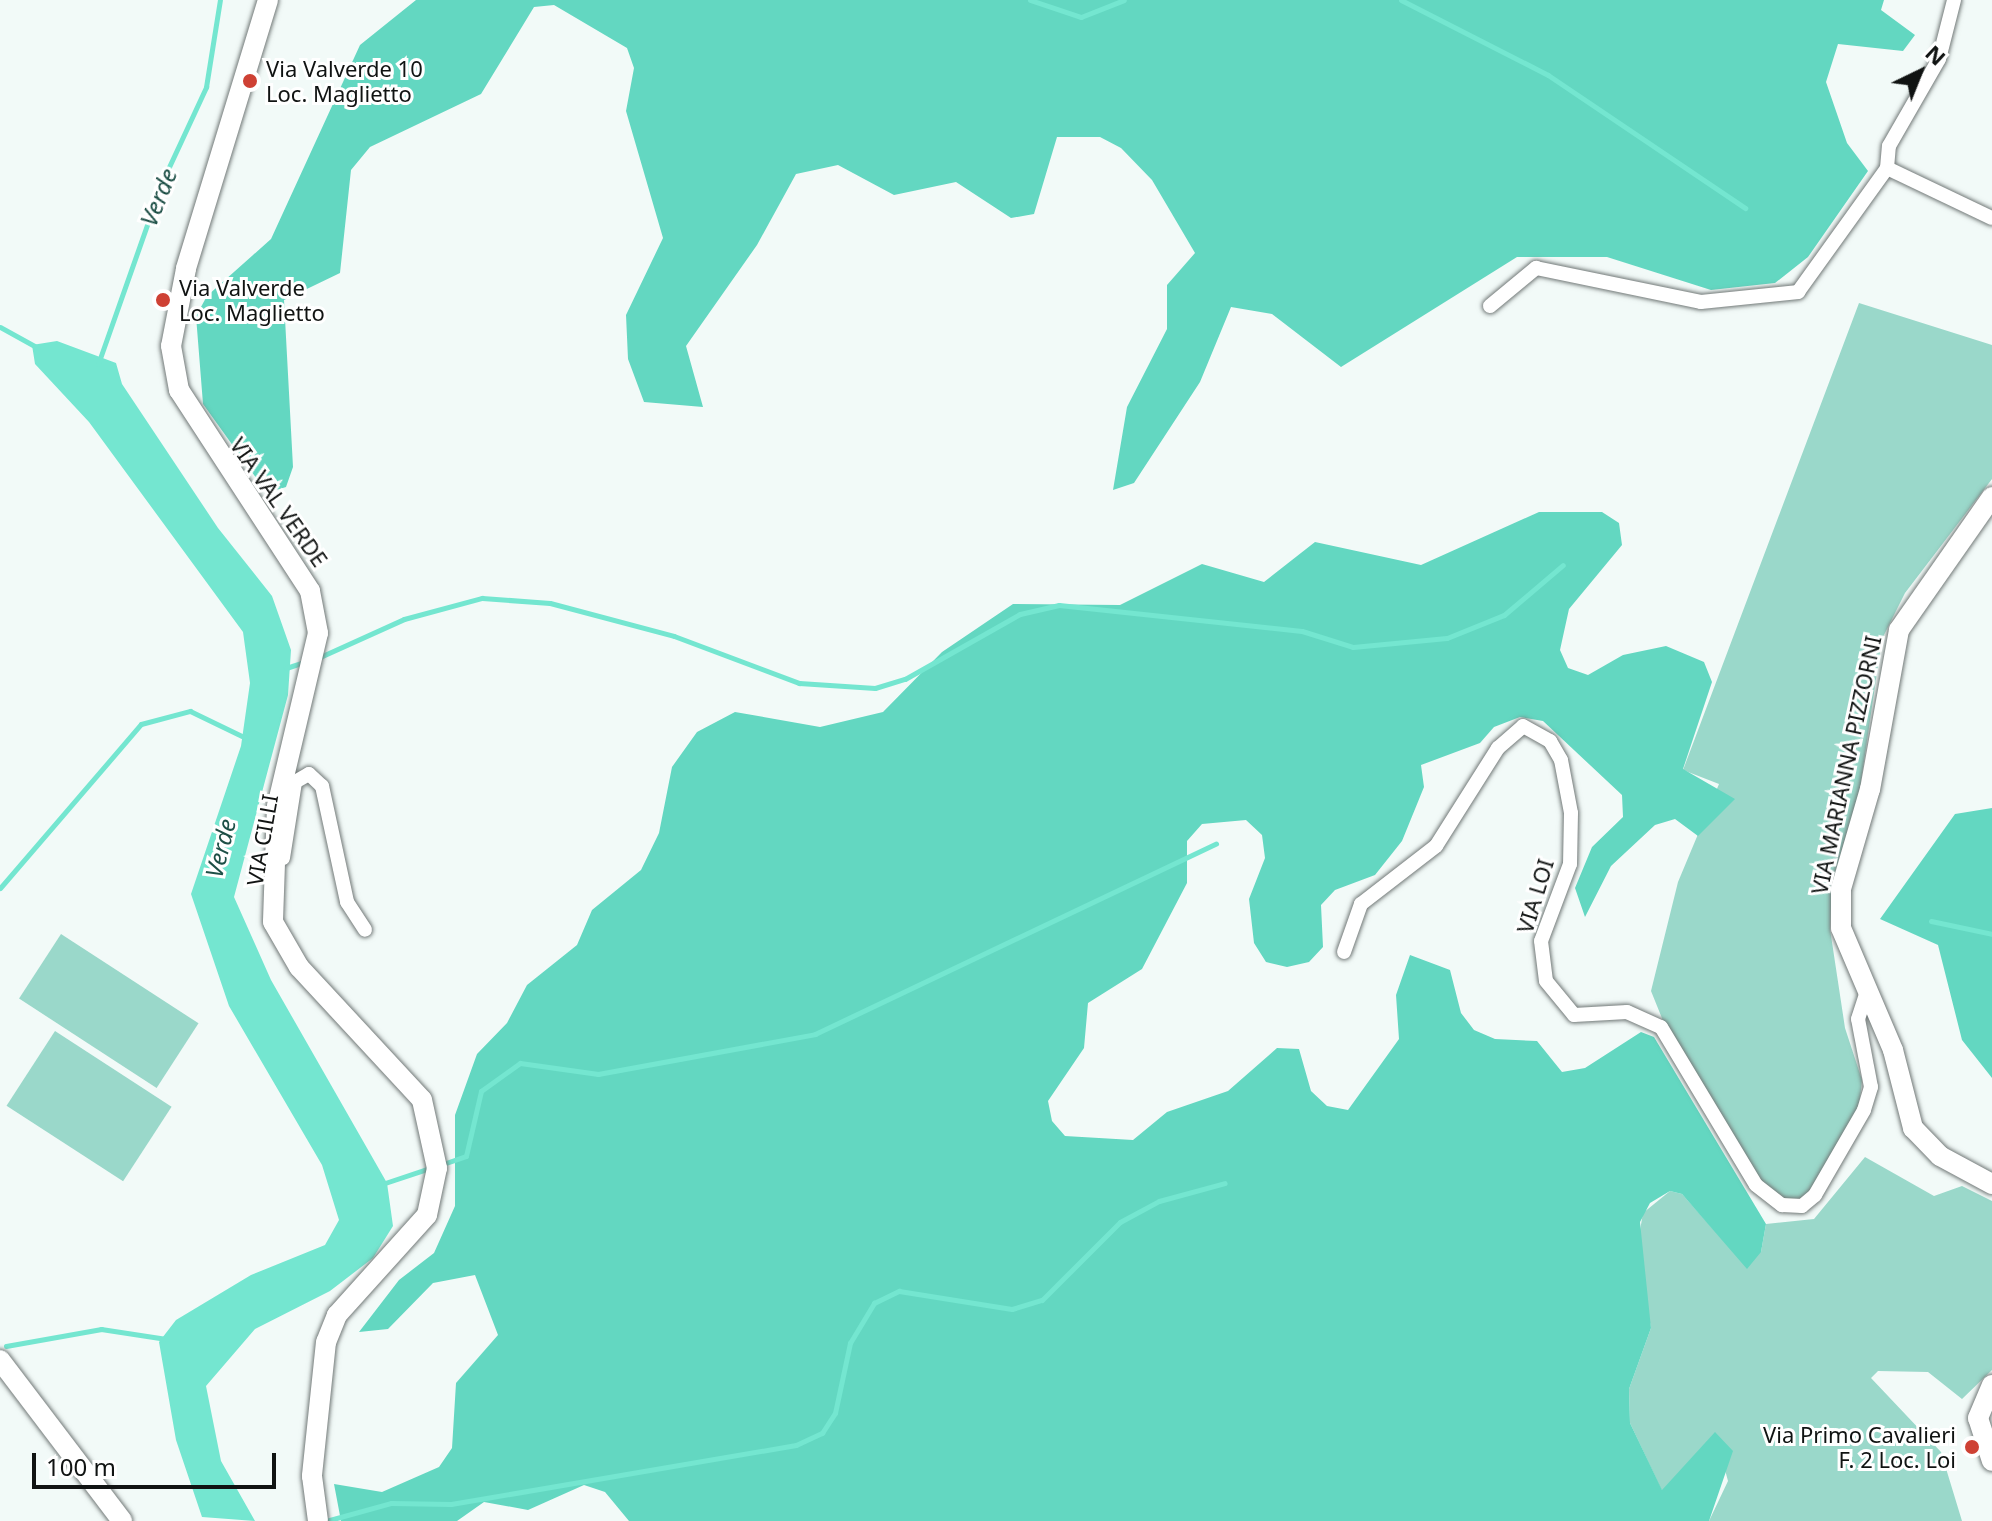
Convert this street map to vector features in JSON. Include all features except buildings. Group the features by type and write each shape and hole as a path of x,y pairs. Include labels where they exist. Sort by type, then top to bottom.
{"main road":[{"name":"VIA VAL VERDE","path":"268,0 186,269 171,346 179,390 310,591 318,633 277,806 273,922 299,967 415,1091 431,1120 435,1192 411,1240 337,1315 326,1342 312,1476 318,1521"},
{"name":"VIA MARIANNA PIZZORNI","path":"1866,995 1841,928 1841,889 1870,789 1899,630 1992,497"},
{"path":"1866,995 1893,1050 1913,1128 1940,1156 1992,1184"},
{"path":"0,1360 122,1521"},
{"path":"1992,1385 1978,1418 1992,1461"}],"street":[{"path":"1490,306 1536,268 1701,302 1787,296 1808,282 1887,168 1899,127 1939,59 1954,0"},
{"path":"1887,168 1992,218"},
{"name":"VIA LOI","path":"1344,952 1361,904 1436,846 1498,748 1523,726 1550,741 1561,760 1571,813 1570,864 1541,941 1546,981 1574,1015 1627,1012 1661,1027 1756,1185 1782,1205 1802,1206 1815,1195 1864,1110 1871,1087 1858,1019 1866,995"},
{"name":"VIA CILLI","path":"274,901 295,782 309,774 322,786 347,902 365,930"}],"shaded area":[{"path":"416,0 1884,0 1881,10 1915,35 1903,51 1838,44 1826,82 1847,143 1868,171 1808,257 1775,283 1711,290 1607,257 1517,257 1341,367 1272,314 1231,307 1200,382 1134,483 1113,490 1127,407 1167,329 1167,285 1195,253 1152,180 1121,148 1100,137 1057,137 1034,214 1011,218 956,182 894,195 838,165 796,174 757,245 686,346 703,407 644,402 628,359 626,315 663,238 626,111 634,68 627,48 554,5 534,7 481,94 370,147 351,170 340,273 284,300 293,467 286,487 267,493 203,404 196,316 207,296 271,239 360,45"},
{"path":"1859,303 1992,345 1992,479 1905,593 1882,639 1859,795 1832,882 1830,929 1845,1028 1862,1080 1859,1107 1804,1201 1775,1202 1672,1043 1651,991 1678,882 1719,784 1683,770"},
{"path":"1539,512 1602,512 1619,523 1622,545 1569,609 1560,650 1568,668 1588,675 1623,655 1666,646 1704,662 1712,682 1683,769 1735,799 1698,836 1675,819 1655,825 1611,866 1585,917 1575,888 1592,847 1623,817 1622,795 1543,721 1520,717 1494,727 1480,743 1421,765 1424,787 1402,841 1375,875 1335,890 1321,905 1323,947 1309,962 1287,967 1266,962 1254,943 1249,899 1265,858 1262,835 1246,820 1202,824 1187,841 1187,883 1142,969 1088,1003 1084,1048 1048,1101 1052,1121 1065,1136 1133,1140 1167,1112 1228,1091 1277,1048 1299,1049 1311,1091 1327,1106 1348,1110 1399,1039 1396,995 1410,955 1450,970 1461,1013 1474,1030 1495,1039 1537,1041 1562,1072 1585,1068 1641,1032 1654,1037 1766,1224 1761,1252 1747,1269 1682,1194 1670,1191 1650,1203 1640,1222 1651,1328 1629,1389 1630,1423 1662,1490 1715,1432 1733,1451 1709,1521 629,1521 605,1492 584,1485 528,1510 484,1502 457,1521 341,1521 334,1484 382,1492 439,1467 452,1448 456,1383 498,1335 475,1275 433,1283 388,1329 359,1332 399,1280 434,1253 455,1206 455,1115 477,1054 507,1023 527,985 577,945 592,910 641,870 659,833 672,767 697,732 735,712 820,727 883,712 942,652 1013,604 1120,605 1202,564 1264,582 1315,542 1421,565"},
{"path":"1992,808 1992,1078 1962,1040 1938,945 1880,919 1955,814"},
{"path":"61,934 199,1023 157,1088 19,999"},
{"path":"55,1031 172,1107 123,1181 7,1106"},
{"path":"1865,1157 1934,1196 1962,1186 1992,1201 1992,1370 1962,1399 1928,1372 1878,1371 1871,1378 1941,1452 1962,1521 1709,1521 1728,1481 1715,1433 1662,1491 1630,1423 1629,1389 1651,1328 1637,1248 1643,1213 1670,1191 1682,1194 1722,1239 1761,1252 1766,1224 1814,1219"}],"water":[{"name":"Verde","path":"57,341 116,363 122,384 218,528 272,596 291,650 288,695 234,897 271,980 387,1183 393,1226 373,1258 330,1291 255,1329 206,1386 221,1461 255,1521 202,1517 176,1440 159,1342 176,1320 251,1275 325,1245 339,1220 322,1165 229,1006 191,894 241,746 250,683 243,632 89,422 35,364 32,345"}],"waterway":[{"name":"Verde","path":"98,364 162,182 206,87 220,0"},
{"path":"1030,0 1081,17 1124,0"},
{"path":"1401,0 1548,75 1745,208"},
{"path":"0,327 38,348"},
{"path":"320,657 404,619 482,598 550,603 674,636 799,683 875,688 905,679 1020,614 1059,605 1302,631 1353,647 1447,638 1504,615 1563,565"},
{"path":"286,668 307,661"},
{"path":"0,888 141,724 190,711 246,738"},
{"path":"443,1164 466,1156 481,1091 520,1063 598,1074 815,1034 1216,844"},
{"path":"1931,921 1992,934"},
{"path":"382,1184 430,1168"},
{"path":"326,1521 391,1503 451,1504 796,1445 822,1433 835,1413 850,1343 874,1303 899,1291 1012,1309 1042,1300 1120,1222 1159,1201 1225,1183"},
{"path":"6,1346 101,1329 166,1339"}],"place":[{"name":"Via Valverde 10 Loc. Maglietto","path":"250,81"},
{"name":"Via Valverde Loc. Maglietto","path":"163,300"},
{"name":"Via Primo Cavalieri F. 2 Loc. Loi","path":"1972,1447"}]}
